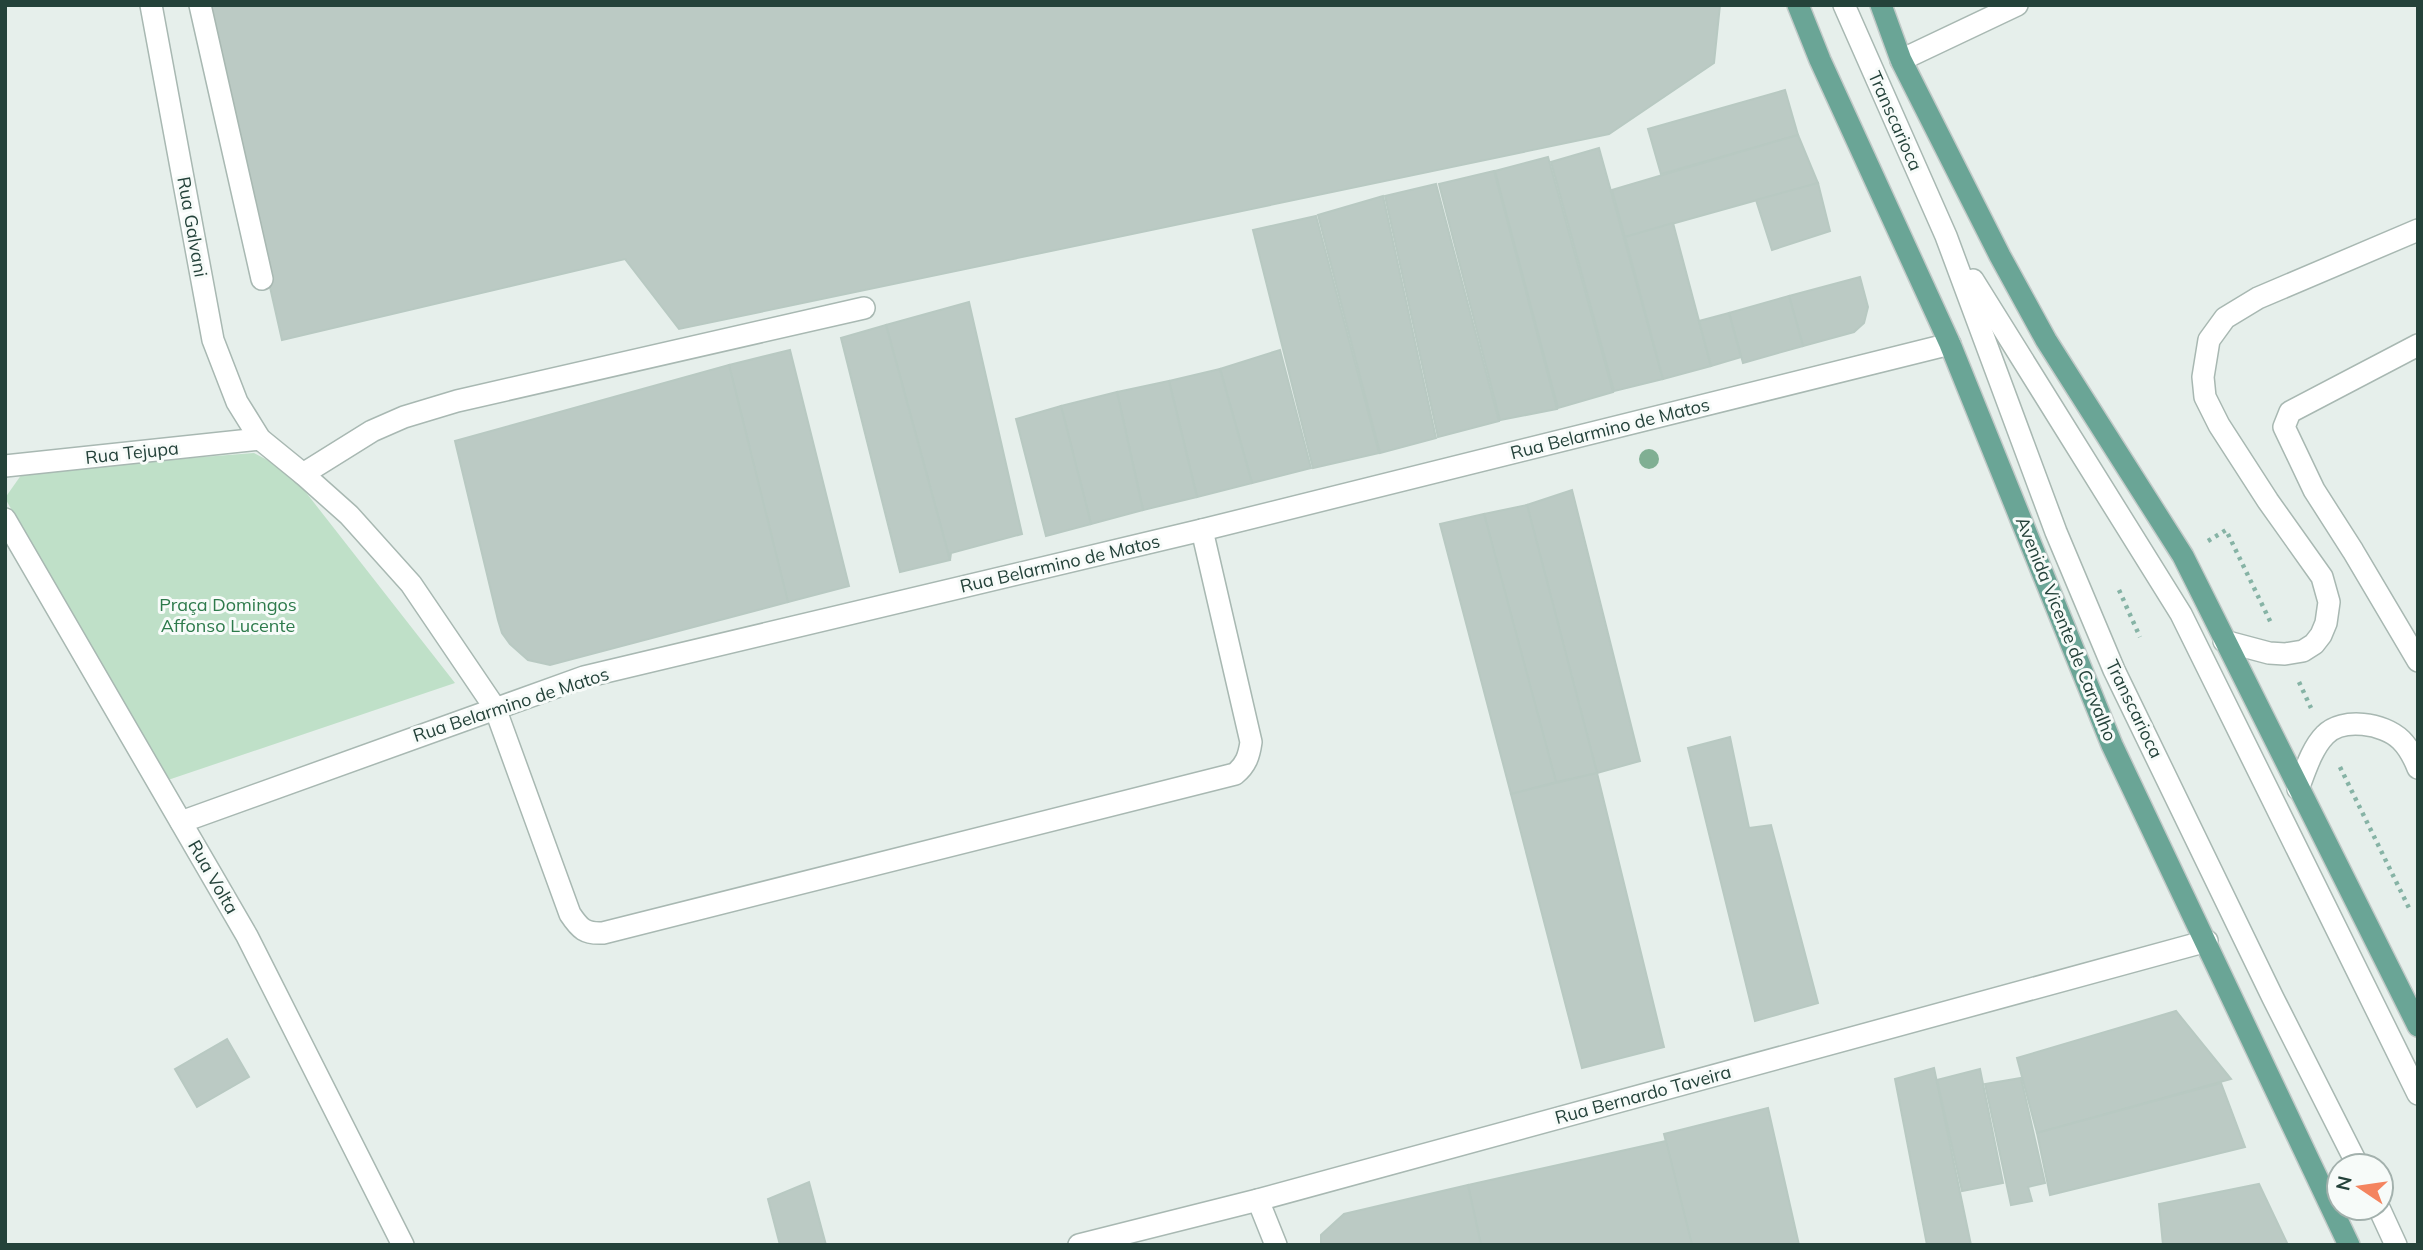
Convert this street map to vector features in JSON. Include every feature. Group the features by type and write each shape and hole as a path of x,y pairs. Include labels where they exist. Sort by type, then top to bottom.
{"main road":[{"name":"Avenida Vicente de Carvalho","path":"1798,5 1820,60 1950,344 2112,745 2349,1245"},
{"path":"1881,5 1901,60 2000,256 2046,340 2183,556 2418,1026"}],"street":[{"name":"Rua Galvani","path":"151,5 213,340 237,402 260,439"},
{"path":"200,5 262,279"},
{"name":"Transcarioca","path":"1844,5 1946,236 2056,532 2114,670 2351,1152"},
{"path":"1901,60 2017,5"},
{"path":"2224,641 2269,653 2303,651 2314,644 2326,623 2329,602 2322,576 2268,501 2219,425 2205,397 2203,376 2209,340 2225,318 2258,298 2418,230"},
{"name":"Transcarioca","path":"1946,236 2181,614 2418,1094"},
{"path":"303,474 372,431 457,401 864,308"},
{"name":"Rua Belarmino de Matos","path":"181,822 584,677 1202,530 1950,344"},
{"path":"2418,345 2290,412 2284,427 2314,491 2418,661"},
{"name":"Rua Tejupa","path":"5,466 260,439"},
{"path":"260,439 349,515 411,584 495,708 570,914 579,927 589,934 603,933 1235,774 1249,756 1251,742 1202,530"},
{"name":"Rua Volta","path":"5,519 247,936 402,1245"},
{"path":"2298,789 2317,745 2324,735 2341,724 2356,724 2391,733 2401,740 2412,754 2418,768"},
{"name":"Rua Bernardo Taveira","path":"1079,1245 1258,1200 2207,941"},
{"path":"1258,1200 1276,1245"},
{"path":"2385,1222 2396,1245"}],"path":[{"path":"2183,556 2226,530 2409,908"},
{"path":"2119,590 2140,637"}],"green space":[{"name":"Praça Domingos Affonso Lucente","path":"254,453 290,472 455,683 165,781 5,498 24,471"}],"building":[{"path":"206,5 1720,5 1714,63 1609,134 679,329 625,259 282,340"},
{"path":"1785,90 1798,135 1661,174 1648,129"},
{"path":"1798,135 1818,183 1625,237 1612,190"},
{"path":"1599,148 1663,379 1614,391 1551,162"},
{"path":"1548,157 1613,392 1558,408 1495,171"},
{"path":"1494,171 1557,409 1500,420 1439,184"},
{"path":"1818,183 1830,231 1772,250 1756,200"},
{"path":"1436,184 1499,421 1438,437 1385,196"},
{"path":"1383,196 1436,438 1380,453 1318,215"},
{"path":"1316,216 1379,453 1313,468 1253,230"},
{"path":"1673,223 1711,366 1663,379 1625,237"},
{"path":"1860,277 1868,307 1864,323 1854,332 1803,346 1789,296"},
{"path":"1789,296 1803,346 1743,363 1729,313"},
{"path":"969,302 1022,534 951,553 950,560 886,325"},
{"path":"1729,313 1741,357 1711,366 1699,321"},
{"path":"886,325 950,560 900,572 841,338"},
{"path":"790,350 849,586 788,602 729,365"},
{"path":"1280,350 1311,468 1252,483 1220,369"},
{"path":"729,365 788,602 550,665 528,660 502,633 455,441"},
{"path":"1220,369 1252,483 1197,497 1169,381"},
{"path":"1169,381 1197,497 1143,510 1117,392"},
{"path":"1117,392 1143,510 1091,524 1061,406"},
{"path":"1061,406 1091,524 1046,536 1016,419"},
{"path":"1572,490 1640,761 1597,773 1527,505"},
{"path":"1527,505 1597,773 1556,782 1484,514"},
{"path":"1484,514 1556,782 1511,794 1440,524"},
{"path":"1730,737 1749,828 1771,825 1818,1003 1755,1021 1688,748"},
{"path":"1597,773 1664,1047 1582,1068 1511,794"},
{"path":"2176,1011 2231,1079 2037,1133 2017,1058"},
{"path":"227,1039 249,1077 197,1107 175,1069"},
{"path":"1934,1068 1971,1245 1927,1245 1895,1079"},
{"path":"1980,1069 2003,1183 1962,1191 1937,1080"},
{"path":"2021,1078 2045,1183 2028,1187 2032,1201 2011,1205 1985,1084"},
{"path":"2221,1083 2245,1147 2050,1195 2037,1133"},
{"path":"1768,1108 1799,1245 1692,1245 1664,1134"},
{"path":"1666,1141 1692,1245 1481,1245 1468,1185"},
{"path":"809,1182 826,1245 780,1245 768,1199"},
{"path":"2259,1184 2288,1245 2163,1245 2159,1204"},
{"path":"1468,1185 1481,1245 1321,1245 1321,1235 1344,1214"}]}
